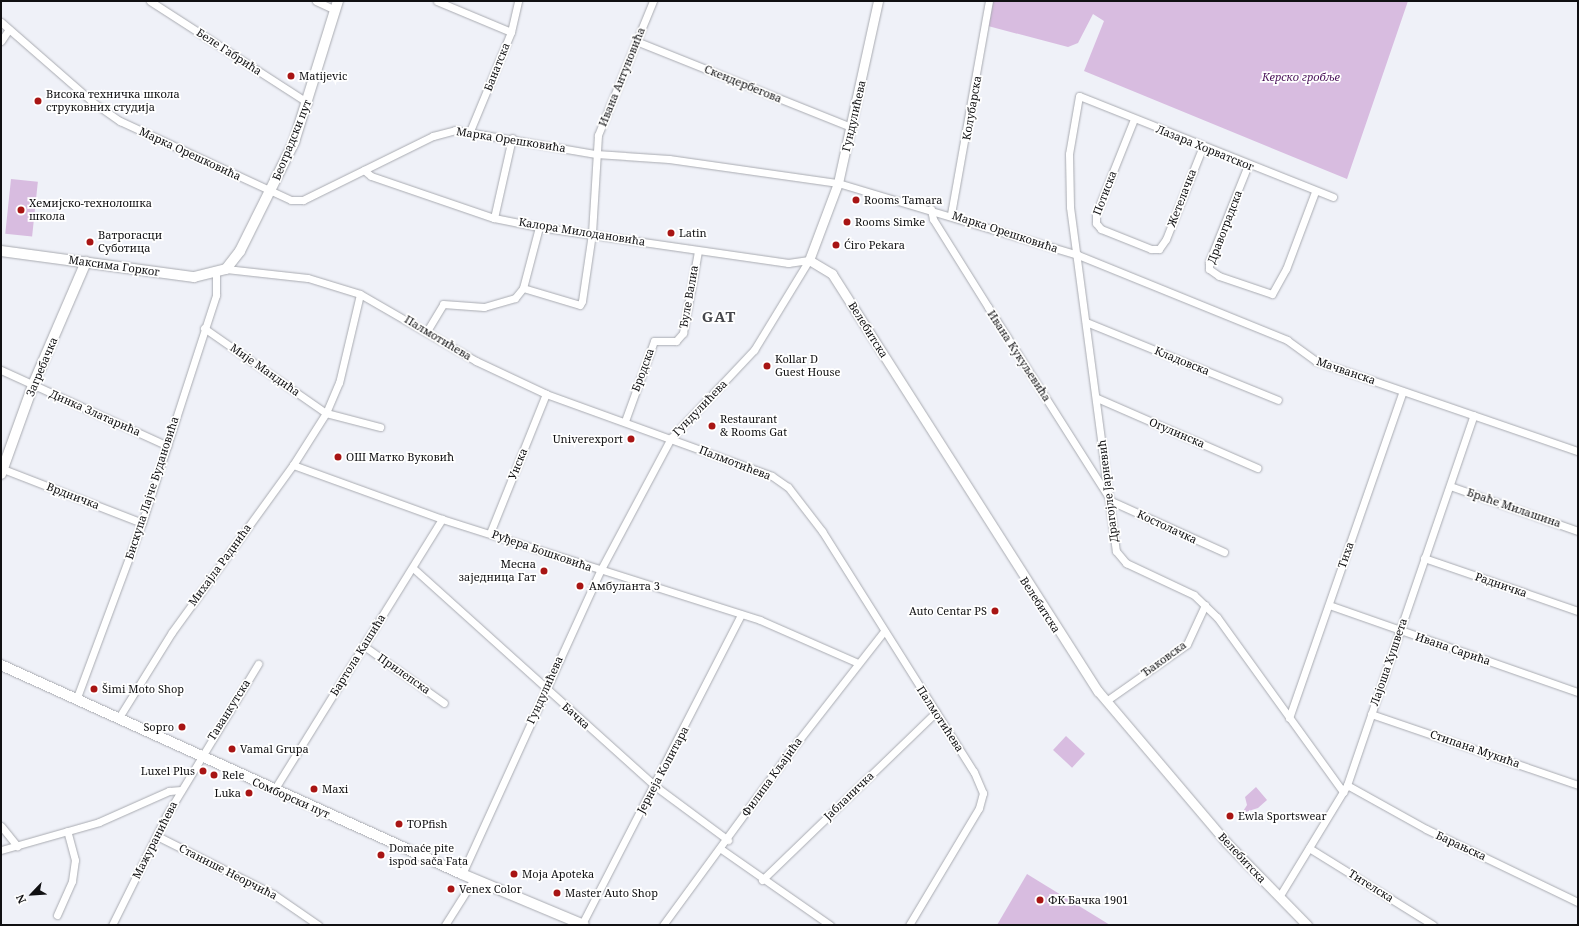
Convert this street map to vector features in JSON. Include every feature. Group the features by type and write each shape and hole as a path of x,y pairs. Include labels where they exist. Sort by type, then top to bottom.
{"main road":[{"name":"Београдски пут","path":"226,270 240,251 271,192 308,103 336,6"},
{"name":"Максима Горког","path":"1,251 194,277 216,274 226,270"},
{"name":"Загребачка","path":"2,471 33,385 86,262"},
{"name":"Сомборски пут","path":"1,666 462,874 582,925"}],"street":[{"name":"Беле Габрића","path":"150,1 308,103"},
{"path":"316,1 336,6"},
{"path":"437,1 511,32"},
{"name":"Банатска","path":"470,131 511,32 518,1"},
{"name":"Ивана Антуновића","path":"523,288 580,305 592,233 596,154 602,123 653,1"},
{"name":"Гундулићева","path":"462,874 600,571 671,438 754,350 809,260 838,183 878,1"},
{"name":"Колубарска","path":"951,214 989,1"},
{"name":"Марка Орешковића","path":"1,22 94,103 120,121 291,200 304,200 444,131 470,131 596,154 668,159 838,183 951,214 1078,255"},
{"path":"1,41 9,29"},
{"name":"Скендербегова","path":"636,41 851,127"},
{"name":"Лазара Хорватског","path":"1079,96 1315,192 1333,197"},
{"name":"Драгојле Јарневић","path":"1079,96 1069,154 1070,207 1078,255 1119,557 1194,595 1205,605 1289,718 1345,789"},
{"name":"Потиска","path":"1134,119 1096,214 1096,223 1101,229 1160,249"},
{"path":"494,218 512,138"},
{"name":"Жетелачка","path":"1160,249 1203,146"},
{"name":"Дравоградска","path":"1248,165 1209,266 1219,276 1272,294 1286,269 1315,192"},
{"name":"Калора Милодановића","path":"364,170 371,176 494,218 538,227 592,233 698,251 788,263 809,260"},
{"name":"Ивана Кукуљевића","path":"931,209 942,232 1111,501"},
{"path":"427,331 443,304 501,305 515,298 523,288 538,227"},
{"name":"Ђуле Валиа","path":"676,341 683,333 698,251"},
{"name":"Мачванска","path":"1078,255 1287,340 1316,362 1578,451"},
{"name":"Велебитска","path":"809,260 832,274 1028,586 1106,701 1226,842 1307,925"},
{"name":"Палмотићева","path":"226,270 308,278 360,294 427,331 476,361 546,394 624,420 772,476 788,487 822,530 884,631 974,772 983,800 909,925"},
{"name":"Бискупа Лајче Будановића","path":"76,700 142,523 168,446 204,328 216,295 216,274"},
{"name":"Михајла Раднића","path":"118,719 172,632 293,465 326,413 339,383 360,294"},
{"name":"Кладовска","path":"1086,322 1278,400"},
{"name":"Мије Мандића","path":"204,328 326,413"},
{"name":"Бродска","path":"624,420 654,341 676,341"},
{"name":"Динка Златарића","path":"1,370 168,446"},
{"name":"Тиха","path":"1289,718 1403,391"},
{"name":"Унска","path":"490,533 546,394"},
{"name":"Огулинска","path":"1097,398 1257,468"},
{"path":"326,413 380,427"},
{"name":"Лајоша Хушвета","path":"1279,897 1345,789 1474,415"},
{"name":"Руђера Бошковића","path":"293,465 442,519 490,533 600,571 785,629 858,664"},
{"path":"1092,471 1100,472 1106,466"},
{"name":"Врдничка","path":"2,471 142,523"},
{"name":"Браће Милашина","path":"1450,486 1578,531"},
{"name":"Костолачка","path":"1111,501 1224,552"},
{"name":"Бартола Кашића","path":"274,790 442,519"},
{"name":"Радничка","path":"1424,558 1578,612"},
{"name":"Бачка","path":"413,568 654,786 728,840"},
{"name":"Ђаковска","path":"1106,701 1187,644 1205,605"},
{"name":"Ивана Сарића","path":"1329,605 1578,692"},
{"name":"Јернеја Копитара","path":"582,925 742,615"},
{"name":"Филипа Кљајића","path":"663,925 884,631"},
{"name":"Прилепска","path":"364,646 444,703"},
{"name":"Таванкутска","path":"201,756 258,664"},
{"name":"Јабланичка","path":"762,880 936,712"},
{"name":"Стипана Мукића","path":"1371,714 1578,785"},
{"name":"Мажуранићева","path":"115,924 157,836 201,756"},
{"name":"Барањска","path":"1345,789 1578,902"},
{"path":"1,850 99,822 169,791 182,790"},
{"path":"1,826 17,846"},
{"path":"57,915 72,881 75,860 67,831"},
{"name":"Станише Неорчића","path":"157,836 273,894 318,925"},
{"name":"Тителска","path":"1309,848 1433,925"},
{"path":"721,849 762,880 830,925"},
{"path":"445,925 474,879"}],"green space":[{"name":"Керско гробље","path":"991,1 1408,1 1347,179 1084,71 1104,21 1093,14 1078,43 1068,47 988,26"},
{"path":"11,179 38,182 32,237 5,234"},
{"path":"1066,736 1085,754 1072,768 1053,750"},
{"path":"1256,787 1267,800 1258,808 1242,813 1247,805 1245,797"},
{"name":"ФК Бачка 1901","path":"1027,874 1110,925 997,925"}],"place":[{"name":"Matijevic","path":"291,76"},
{"name":"Висока техничка школа струковних студија","path":"38,101"},
{"name":"Rooms Tamara","path":"856,200"},
{"name":"Хемијско-технолошка школа","path":"21,210"},
{"name":"Rooms Simke","path":"847,222"},
{"name":"Latin","path":"671,233"},
{"name":"Ватрогасци Суботица","path":"90,242"},
{"name":"Ćiro Pekara","path":"836,245"},
{"name":"Kollar D Guest House","path":"767,366"},
{"name":"Restaurant & Rooms Gat","path":"712,426"},
{"name":"Univerexport","path":"631,439"},
{"name":"ОШ Матко Вуковић","path":"338,457"},
{"name":"Месна заједница Гат","path":"544,571"},
{"name":"Амбуланта 3","path":"580,586"},
{"name":"Auto Centar PS","path":"995,611"},
{"name":"Šimi Moto Shop","path":"94,689"},
{"name":"Sopro","path":"182,727"},
{"name":"Vamal Grupa","path":"232,749"},
{"name":"Luxel Plus","path":"203,771"},
{"name":"Rele","path":"214,775"},
{"name":"Maxi","path":"314,789"},
{"name":"Luka","path":"249,793"},
{"name":"Ewla Sportswear","path":"1230,816"},
{"name":"TOPfish","path":"399,824"},
{"name":"Domaće pite ispod sača Fata","path":"381,855"},
{"name":"Moja Apoteka","path":"514,874"},
{"name":"Venex Color","path":"451,889"},
{"name":"Master Auto Shop","path":"557,893"},
{"name":"ФК Бачка 1901","path":"1040,900"}],"district":[{"name":"GAT","path":"719,317"}]}
